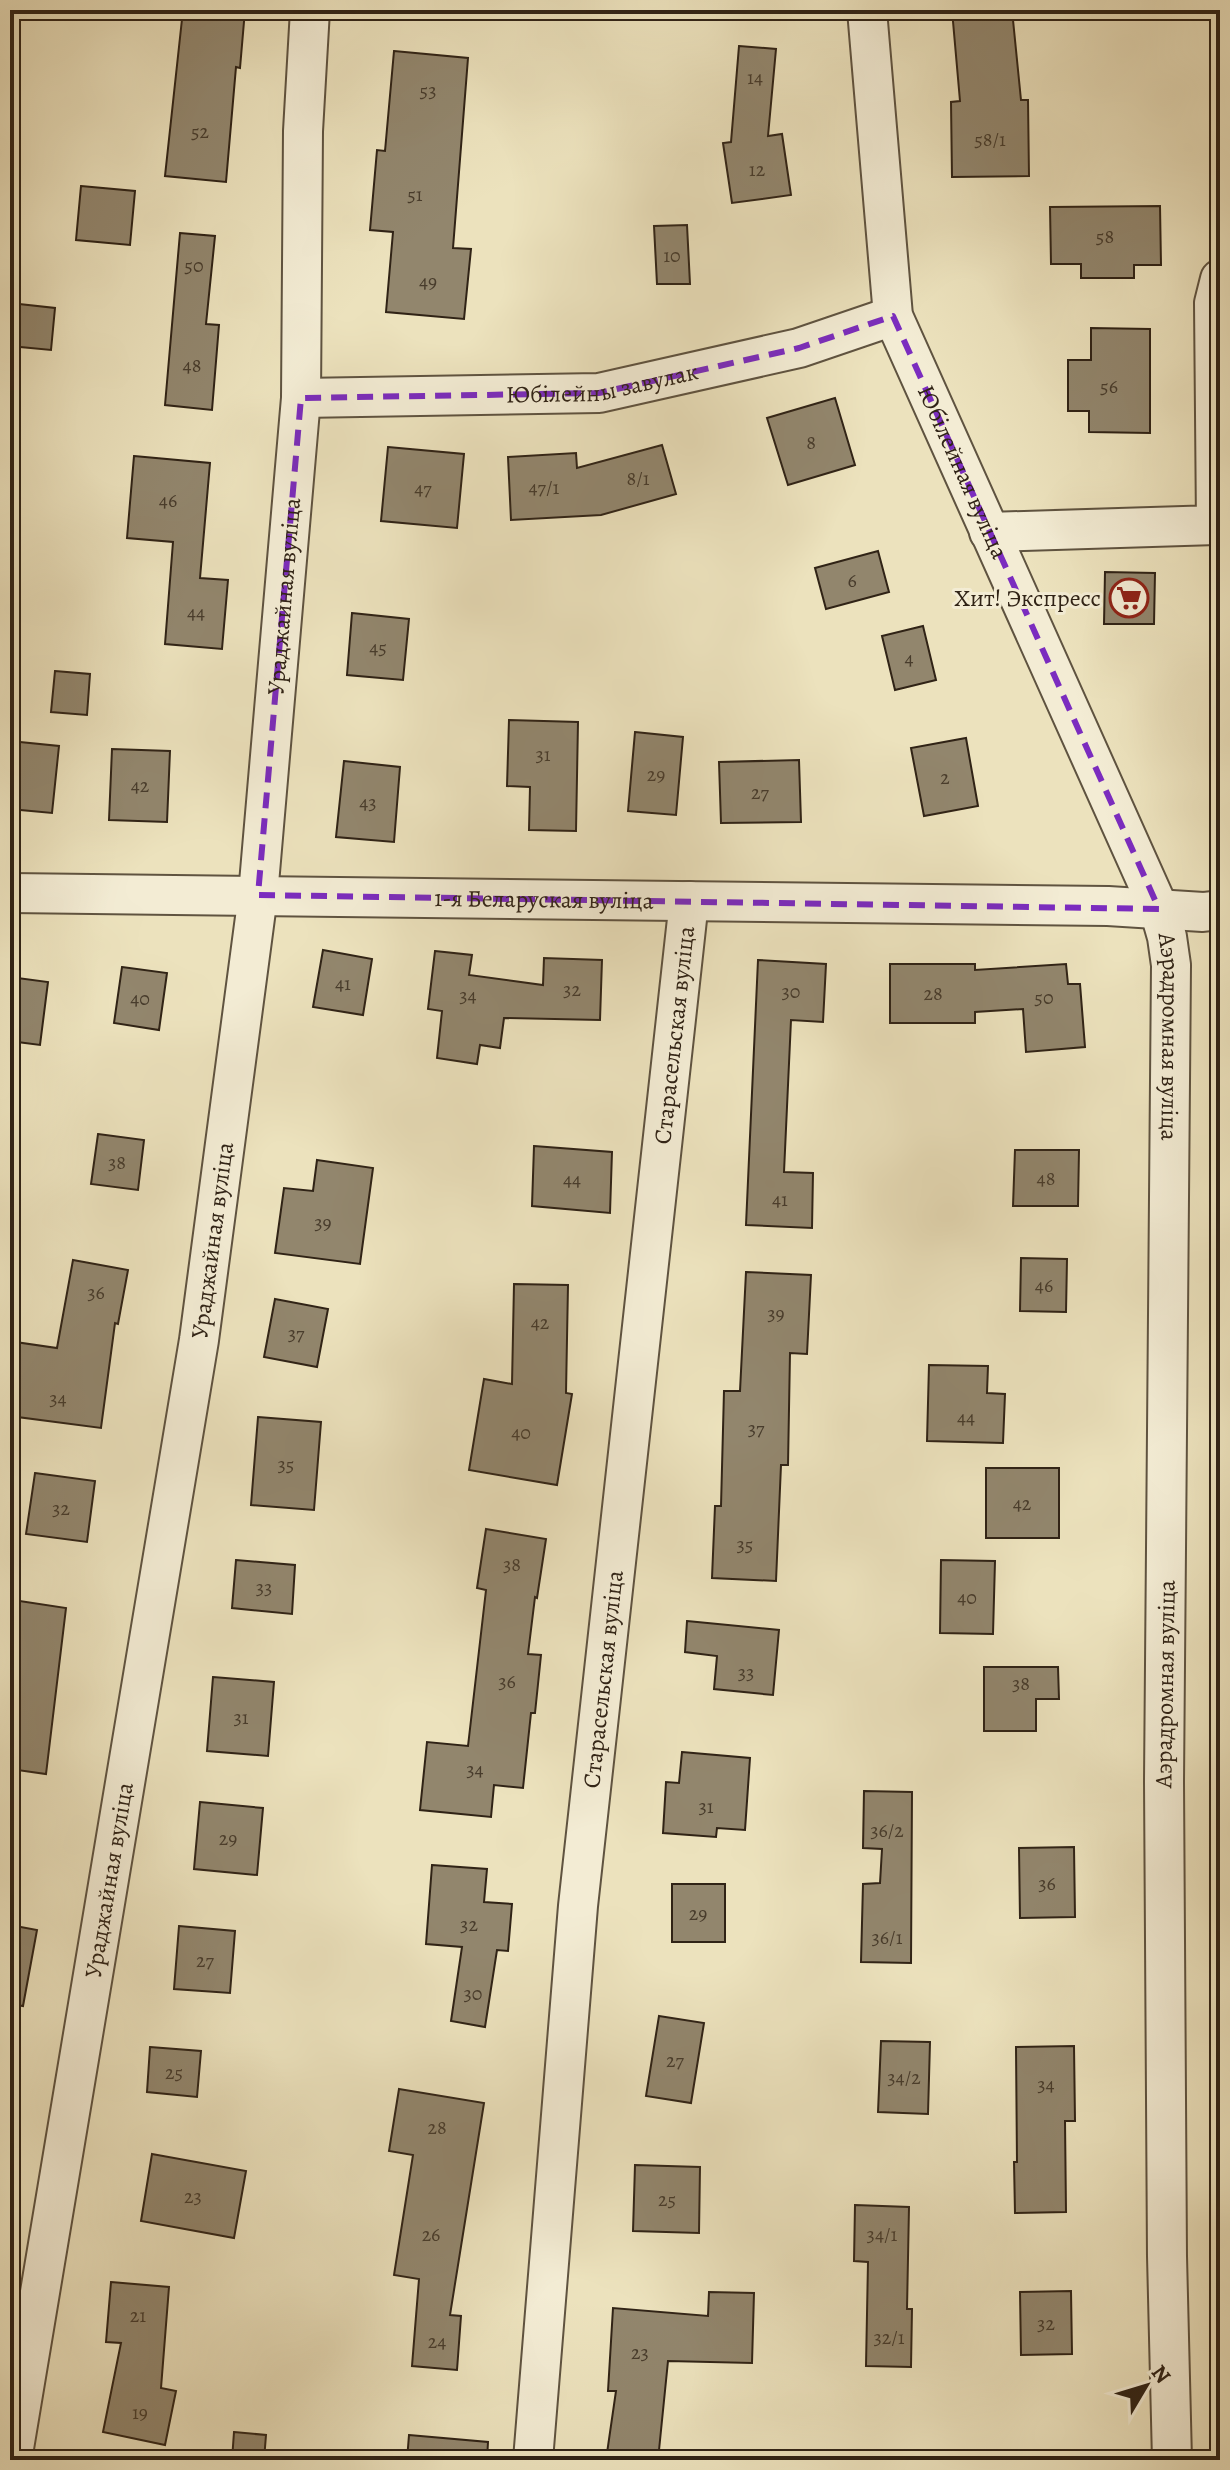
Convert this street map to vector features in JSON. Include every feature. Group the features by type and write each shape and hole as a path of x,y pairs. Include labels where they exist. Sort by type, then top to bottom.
{"street":[{"name":"Ураджайная вуліца","path":"12,2460 199,1340 258,895 301,398 303,131 310,10"},
{"name":"Юбілейная вуліца","path":"867,10 893,316 1159,909"},
{"path":"989,532 1216,525 1214,303 1220,279"},
{"name":"Юбілейны завулак","path":"301,398 599,393 799,348 893,316"},
{"name":"1-я Беларуская вуліца","path":"10,893 1220,910"},
{"name":"Старасельская вуліца","path":"533,2460 578,1906 689,901"},
{"name":"Аэрадромная вуліца","path":"1159,909 1167,937 1172,999 1164,1782 1167,2256 1172,2460"}],"highlighted area":[{"path":"893,316 1159,909 1108,906 258,895 301,398 599,393 799,348"}],"building":[{"path":"183,10 245,10 240,68 236,67 226,182 165,176"},
{"path":"952,10 1012,10 1021,100 1028,100 1029,176 952,177 951,102 960,101"},
{"path":"739,46 776,49 768,136 782,134 791,195 732,203 723,143 731,142"},
{"path":"394,51 468,58 453,248 471,249 464,319 386,312 393,232 370,230 377,150 385,151"},
{"path":"81,186 135,191 130,245 76,240"},
{"path":"1160,206 1161,265 1134,265 1134,278 1081,278 1081,264 1051,264 1050,207"},
{"path":"687,225 690,284 657,284 654,226"},
{"path":"180,233 215,236 206,324 219,325 212,410 165,405"},
{"path":"10,303 55,308 51,350 10,346"},
{"path":"1091,328 1150,329 1150,433 1089,432 1089,411 1068,411 1068,360 1091,360"},
{"path":"835,398 855,465 788,485 767,418"},
{"path":"662,445 676,494 601,515 511,520 508,457 576,453 577,468"},
{"path":"388,447 464,454 457,528 381,521"},
{"path":"134,456 210,463 200,578 228,580 222,649 165,644 173,542 127,538"},
{"path":"878,551 889,592 826,609 815,568"},
{"name":"Хит! Экспресс","path":"1105,572 1155,573 1154,624 1104,624"},
{"path":"352,613 409,619 403,680 347,675"},
{"path":"923,626 936,680 895,690 882,636"},
{"path":"55,671 90,674 87,715 51,712"},
{"path":"509,720 578,722 576,831 529,830 530,787 507,786"},
{"path":"635,732 683,737 676,815 628,811"},
{"path":"966,738 978,806 924,816 911,748"},
{"path":"10,741 59,746 52,813 10,809"},
{"path":"112,749 170,751 167,822 109,820"},
{"path":"799,760 801,822 721,823 719,762"},
{"path":"344,761 400,767 394,842 336,837"},
{"path":"323,950 372,959 363,1015 313,1007"},
{"path":"435,951 472,955 469,975 543,985 544,958 602,960 600,1020 504,1018 500,1048 480,1045 477,1064 437,1058 442,1011 428,1009"},
{"path":"758,960 826,964 823,1022 791,1020 784,1172 813,1173 812,1228 746,1225"},
{"path":"890,964 975,964 975,970 1066,964 1068,984 1080,984 1085,1047 1026,1052 1023,1009 975,1012 975,1023 890,1023"},
{"path":"122,967 167,973 159,1030 114,1023"},
{"path":"10,977 48,982 40,1045 10,1041"},
{"path":"98,1134 144,1140 138,1190 91,1184"},
{"path":"534,1146 612,1152 610,1213 532,1206"},
{"path":"1015,1150 1079,1150 1078,1206 1013,1206"},
{"path":"317,1160 373,1168 360,1264 275,1253 284,1188 313,1191"},
{"path":"1021,1258 1067,1259 1066,1312 1020,1311"},
{"path":"73,1260 128,1270 118,1324 115,1323 101,1428 10,1416 10,1379 15,1342 57,1348"},
{"path":"746,1272 811,1275 807,1354 790,1353 788,1465 781,1465 776,1581 712,1578 715,1506 721,1506 724,1391 740,1391"},
{"path":"514,1284 568,1285 566,1393 572,1394 557,1485 469,1470 484,1379 512,1384"},
{"path":"275,1299 328,1309 317,1367 264,1357"},
{"path":"929,1365 988,1366 987,1393 1005,1394 1003,1443 927,1441"},
{"path":"258,1417 321,1422 314,1510 251,1505"},
{"path":"986,1468 1059,1468 1059,1538 986,1538"},
{"path":"35,1473 95,1481 87,1542 26,1534"},
{"path":"486,1529 546,1539 528,1654 541,1655 523,1788 494,1785 491,1817 420,1810 427,1742 468,1746 486,1590 477,1588"},
{"path":"236,1560 295,1565 292,1614 232,1608"},
{"path":"941,1560 995,1561 993,1634 940,1633"},
{"path":"13,1600 66,1608 46,1774 10,1769 10,1619"},
{"path":"687,1621 779,1630 773,1695 714,1689 717,1656 685,1652"},
{"path":"984,1667 1058,1667 1059,1699 1036,1699 1036,1731 984,1731"},
{"path":"213,1677 274,1682 268,1756 207,1751"},
{"path":"682,1752 750,1758 745,1830 717,1828 716,1837 663,1833 666,1782 679,1783"},
{"path":"864,1791 912,1792 911,1963 861,1962 863,1884 880,1883 882,1849 863,1848"},
{"path":"200,1802 263,1808 257,1875 194,1869"},
{"path":"1074,1847 1075,1917 1020,1918 1019,1848"},
{"path":"432,1865 487,1869 484,1902 512,1904 508,1951 497,1950 485,2027 451,2021 462,1947 426,1944"},
{"path":"672,1884 725,1884 725,1942 672,1942"},
{"path":"10,1925 37,1930 23,2006 10,2004"},
{"path":"179,1926 235,1931 230,1993 174,1989"},
{"path":"659,2016 704,2023 691,2103 646,2096"},
{"path":"881,2041 930,2042 928,2114 878,2112"},
{"path":"1074,2046 1075,2121 1065,2121 1066,2212 1015,2213 1016,2047"},
{"path":"150,2047 201,2051 197,2097 147,2092"},
{"path":"399,2089 484,2103 450,2315 461,2316 457,2370 412,2366 419,2279 394,2275 413,2155 389,2151"},
{"path":"152,2154 246,2171 234,2238 141,2221"},
{"path":"635,2165 700,2167 699,2233 633,2231"},
{"path":"855,2205 909,2207 907,2309 912,2309 911,2367 866,2366 868,2262 854,2261"},
{"path":"111,2282 169,2287 161,2388 176,2391 165,2445 103,2432 121,2343 106,2342"},
{"path":"1071,2291 1072,2354 1021,2355 1020,2292"},
{"path":"709,2292 754,2293 752,2363 668,2361 658,2460 606,2460 616,2391 608,2391 613,2308 708,2316"},
{"path":"234,2432 266,2435 264,2460 232,2460"},
{"path":"409,2435 488,2442 487,2460 407,2460"}],"place":[{"name":"Хит! Экспресс","path":"1129,598"}]}
